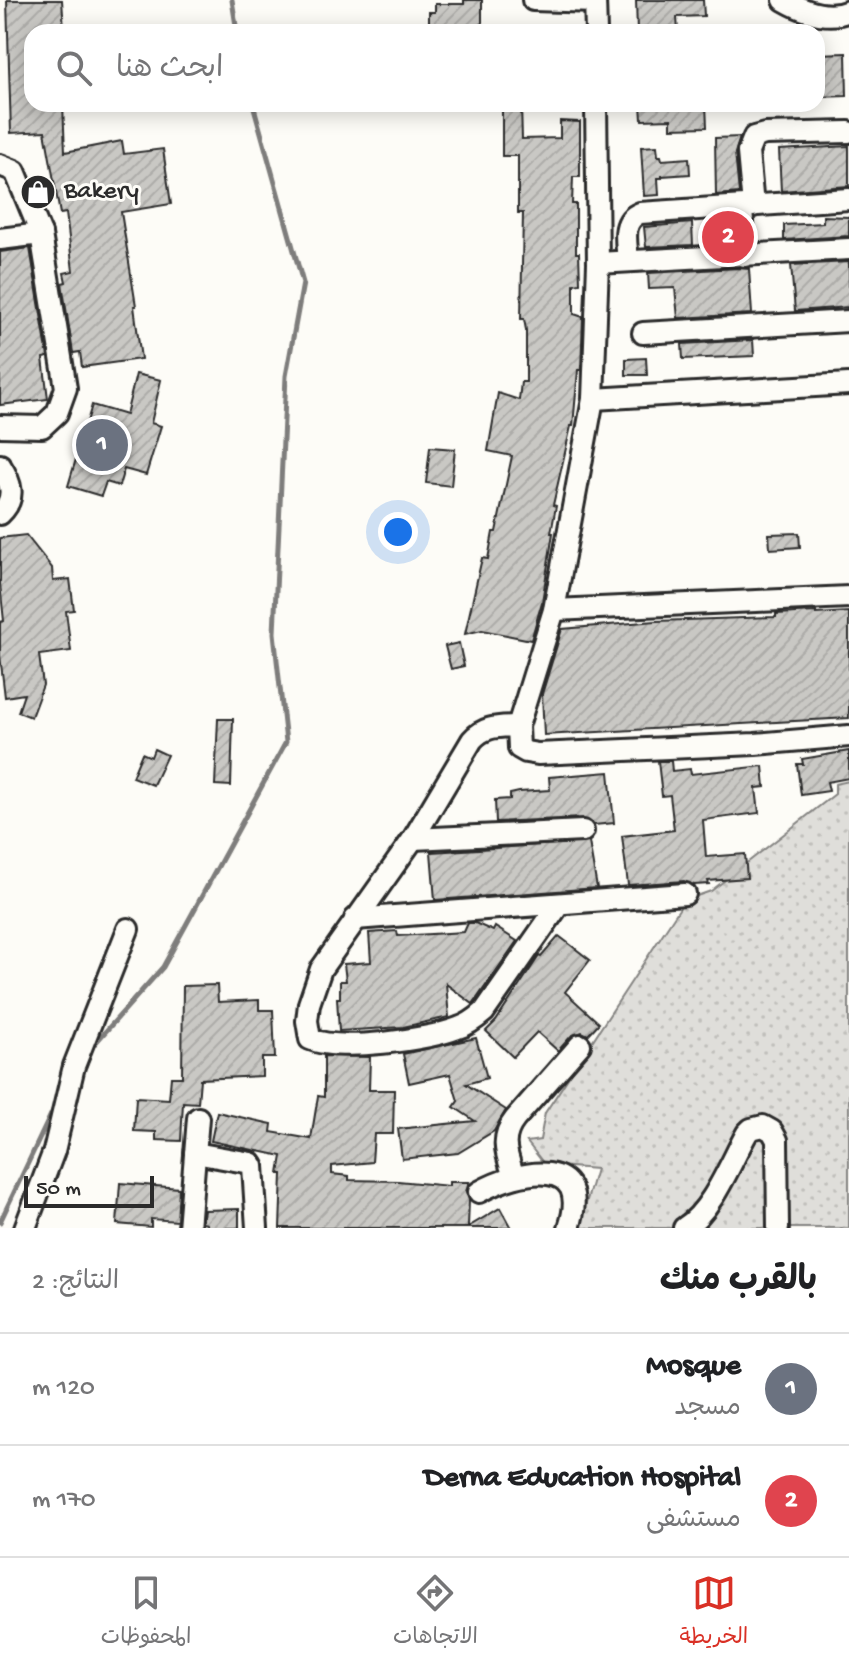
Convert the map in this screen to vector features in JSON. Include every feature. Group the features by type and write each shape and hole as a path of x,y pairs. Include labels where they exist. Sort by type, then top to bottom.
{"street":[{"path":"533,0 595,1 596,24"},
{"path":"784,0 798,9 823,14 846,14 849,11"},
{"path":"596,112 598,263 593,399 554,610 518,726 519,748 538,754 755,744 849,736"},
{"path":"745,256 748,152 754,137 765,134 849,132"},
{"path":"0,165 15,171 41,234 66,388 57,413 42,427 0,426"},
{"path":"628,261 627,223 630,217 640,213 849,199"},
{"path":"0,239 41,234"},
{"path":"598,263 849,249"},
{"path":"643,333 849,321"},
{"path":"593,399 849,384"},
{"path":"0,465 11,483 8,506 0,514"},
{"path":"554,610 849,597"},
{"path":"518,726 491,727 475,736 413,839 321,969 313,986 307,1021 311,1040 349,1043 400,1040 430,1036 472,1022 484,1012 558,906"},
{"path":"413,839 583,831"},
{"path":"355,919 685,894"},
{"path":"25,1228 54,1151 74,1066 128,929"},
{"path":"514,1177 505,1146 506,1132 580,1045"},
{"path":"189,1228 198,1118"},
{"path":"684,1228 706,1208 747,1133 763,1126 772,1131 777,1140 778,1228"},
{"path":"195,1153 244,1159 251,1163 257,1228"},
{"path":"479,1192 514,1177 551,1175 568,1182 572,1188 575,1202 569,1228"}],"shaded area":[{"path":"849,781 849,1228 579,1228 596,1169 545,1165 527,1142 540,1140 545,1113 685,900 711,891 835,794 835,784"}],"building":[{"path":"7,0 62,0 64,24 24,24 24,112 63,112 65,152 122,141 124,154 163,149 171,204 121,212 141,359 82,367 80,352 73,353 62,283 66,282 64,273 73,271 66,213 60,214 45,131 11,133"},
{"path":"464,0 482,0 482,24 429,24 429,12 435,12 435,4 464,4"},
{"path":"636,0 703,0 704,16 677,17 677,24 637,24"},
{"path":"846,53 847,96 825,97 825,54"},
{"path":"502,112 521,112 522,139 560,138 560,121 580,122 580,177 573,177 572,204 576,204 576,253 579,253 580,283 574,284 574,314 583,317 581,370 578,370 573,426 553,505 556,506 553,533 542,602 531,640 482,630 465,634 482,558 488,559 493,532 496,532 512,456 488,451 498,393 519,400 521,382 526,382 526,330 524,319 521,319 523,213 518,213 518,156 502,156"},
{"path":"642,112 706,112 707,127 671,128 671,119 642,120"},
{"path":"740,137 735,153 739,193 716,195 715,138"},
{"path":"657,146 658,156 662,160 689,158 690,174 662,176 658,178 659,195 644,196 641,147"},
{"path":"849,146 849,186 781,191 779,150"},
{"path":"823,216 849,217 849,236 784,240 784,225 823,223"},
{"path":"730,220 731,243 716,243 716,221"},
{"path":"692,223 693,245 646,247 644,227"},
{"path":"30,248 48,357 43,358 48,399 0,405 0,252"},
{"path":"849,262 849,307 795,311 791,265"},
{"path":"749,269 752,314 678,318 675,288 649,289 648,273"},
{"path":"753,340 754,356 683,359 682,344"},
{"path":"646,358 647,375 626,375 626,359"},
{"path":"136,374 161,380 151,423 161,426 146,475 124,469 119,486 106,482 101,496 68,486 92,405 126,415"},
{"path":"430,447 455,449 451,486 426,483"},
{"path":"799,533 800,547 770,549 769,534"},
{"path":"26,535 52,568 53,581 70,579 74,610 66,611 71,651 39,655 43,685 31,717 18,712 24,694 5,697 0,655 0,622 4,621 0,538"},
{"path":"849,612 849,718 544,735 542,694 562,629"},
{"path":"459,643 464,666 451,669 445,646"},
{"path":"218,719 233,719 231,786 215,785"},
{"path":"154,749 167,755 153,785 132,777 142,753 151,757"},
{"path":"849,751 849,778 827,782 829,791 801,795 797,764 803,764 802,759"},
{"path":"658,761 671,761 672,771 690,769 691,774 763,766 765,787 756,788 759,813 703,820 706,857 745,854 747,878 694,885 684,881 628,885 622,836 674,830 670,795 662,796"},
{"path":"609,772 614,823 594,825 582,818 496,822 495,800 510,799 510,794 519,792 550,790 549,777"},
{"path":"589,842 597,888 435,900 431,852"},
{"path":"468,923 493,931 495,927 517,941 473,1004 446,984 449,1017 403,1027 339,1031 337,998 340,998 340,981 346,981 344,964 371,962 369,933 397,931 398,936 464,932"},
{"path":"559,936 590,960 565,992 599,1023 588,1035 582,1032 571,1036 558,1051 537,1032 513,1057 486,1031 539,956"},
{"path":"217,985 218,1002 259,1000 259,1010 273,1010 275,1058 262,1058 262,1076 200,1079 198,1103 183,1102 181,1141 156,1140 156,1132 134,1131 136,1097 169,1099 171,1077 182,1077 183,986"},
{"path":"476,1038 487,1078 466,1084 506,1110 494,1131 458,1153 402,1159 398,1129 475,1121 454,1107 458,1101 450,1074 409,1083 403,1054"},
{"path":"324,1056 370,1057 369,1090 394,1090 393,1134 374,1134 372,1162 332,1166 332,1174 349,1176 349,1180 449,1186 449,1182 469,1182 466,1192 469,1200 468,1227 500,1208 511,1228 280,1228 282,1174 279,1174 282,1156 211,1141 217,1112 272,1124 271,1132 311,1139 318,1096 324,1097"},
{"path":"120,1183 179,1188 177,1221 151,1219 151,1227 117,1224"},
{"path":"239,1209 239,1228 207,1228 207,1224 202,1223 204,1210"}],"waterway":[{"path":"232,0 236,24"},
{"path":"89,1050 163,967 286,742 274,633 286,376 303,283 255,112"},
{"path":"0,1222 55,1106"}],"place":[{"name":"Bakery","path":"38,192"},
{"name":"Derna Education Hospital","path":"728,237"},
{"name":"Mosque","path":"102,445"}]}
